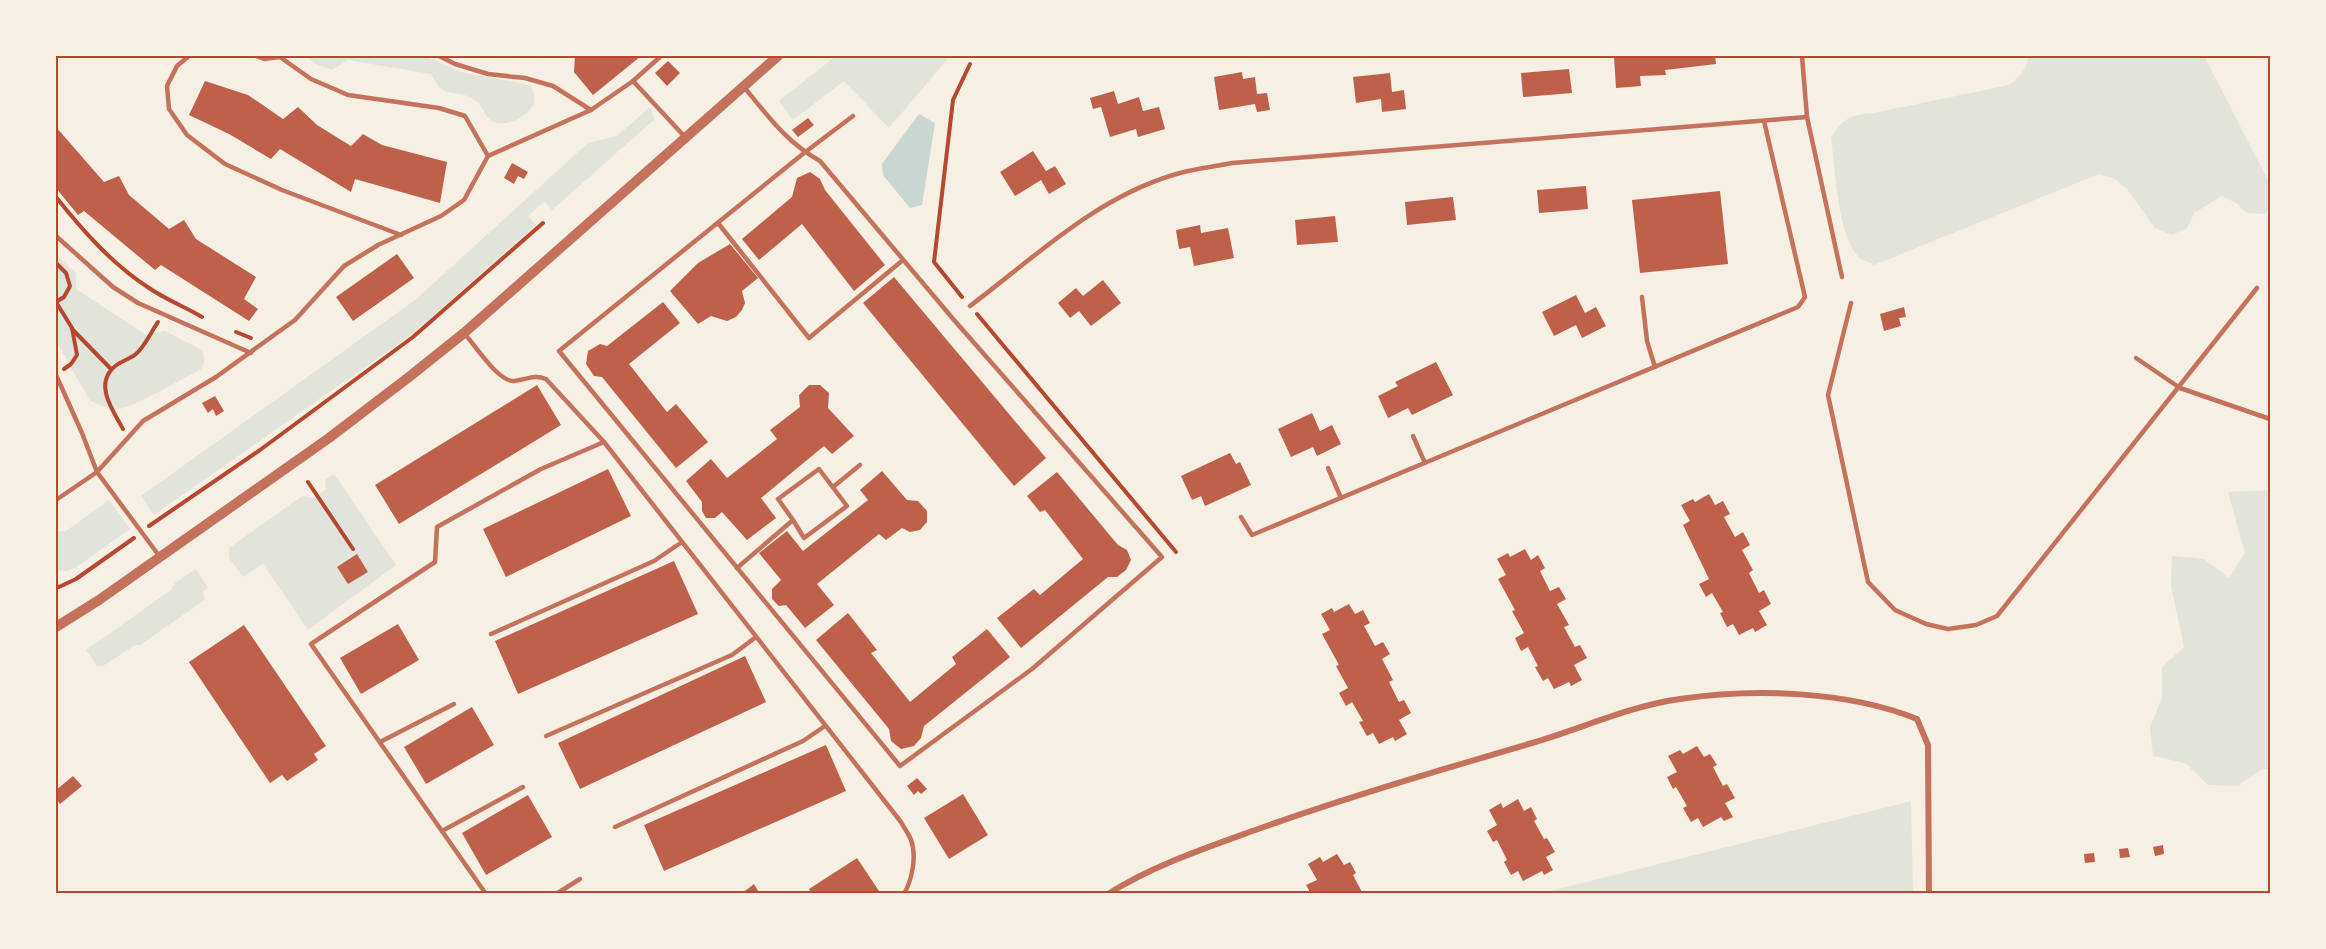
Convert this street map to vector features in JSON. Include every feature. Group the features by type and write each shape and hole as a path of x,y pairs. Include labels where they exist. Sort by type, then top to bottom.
{"street":[{"path":"56,625 99,600 329,438 464,333 778,56"},
{"path":"1108,894 1124,884 1197,851 1420,775 1635,710 1679,699 1746,694 1813,694 1893,709 1917,719 1928,745 1929,894"}],"lane":[{"path":"189,56 177,66 167,86 169,109 187,135 225,164 282,190 401,235"},
{"path":"256,56 264,59 280,56 311,79 348,95 439,108 465,116 488,156"},
{"path":"439,56 455,64 488,74 525,78 554,86 591,110"},
{"path":"56,500 77,488 97,472 143,421 216,378 295,320 344,266 441,216 464,200 488,156 591,110 633,81 661,56"},
{"path":"1802,56 1807,117 1842,277"},
{"path":"633,81 685,138"},
{"path":"743,85 782,134 804,153 820,161 903,260 1162,557 1032,669 900,766 559,351 804,153 853,116"},
{"path":"970,306 1068,229 1111,201 1172,175 1232,163 1807,117"},
{"path":"1240,517 1252,535 1798,307 1805,297 1764,121"},
{"path":"718,223 809,338 903,260"},
{"path":"56,236 113,287 138,303 251,353"},
{"path":"1851,303 1828,395 1868,582 1895,610 1926,624 1948,629 1976,625 1997,616 2257,288"},
{"path":"1642,297 1647,342 1655,367"},
{"path":"464,333 500,377 513,381 534,376 546,379 604,442 901,822 912,840 910,882 904,894"},
{"path":"2136,358 2180,388 2271,419"},
{"path":"56,375 97,472 160,557"},
{"path":"1413,436 1425,463"},
{"path":"486,894 311,644 435,562 437,527 541,469 604,442"},
{"path":"833,487 860,465"},
{"path":"1328,468 1341,498"},
{"path":"819,469 846,506 804,538 793,520 778,499 819,469"},
{"path":"736,567 793,520"},
{"path":"491,634 654,561 682,542"},
{"path":"546,736 732,655 756,637"},
{"path":"380,742 454,704"},
{"path":"615,827 803,741 825,726"},
{"path":"442,831 522,787"},
{"path":"556,894 580,879"}],"path":[{"path":"970,64 953,100 934,262 1176,552"},
{"path":"56,197 85,232 118,264 150,289 204,317"},
{"path":"56,586 59,587 76,579 260,450 413,337 543,223"},
{"path":"56,263 66,273 70,286 64,297 56,303 72,328 111,369"},
{"path":"128,438 109,404 104,388 106,377 111,369 138,352 173,301"},
{"path":"56,375 71,364 77,355 72,328"},
{"path":"230,330 249,336 260,346"},
{"path":"308,482 353,549"}],"shaded area":[{"path":"307,56 424,56 461,72 530,85 534,93 534,105 529,111 509,122 494,122 476,101 441,88 431,74 348,60 332,70 314,63"},
{"path":"836,56 950,56 889,128 844,81 793,120 779,101"},
{"path":"2028,56 2204,56 2270,184 2270,209 2264,214 2247,213 2236,203 2222,196 2194,213 2187,228 2172,235 2155,228 2127,189 2115,179 2099,174 1874,265 1861,259 1847,236 1838,202 1831,137 1844,121 1859,114 1874,113 2009,85 2025,69"},
{"path":"650,107 655,119 552,210 544,202 528,216 536,225 411,335 154,515 141,496 415,300 588,143 617,136"},
{"path":"919,114 935,123 922,205 910,208 883,175 882,164"},
{"path":"56,255 76,273 76,289 146,335 165,331 202,350 205,361 201,369 123,408 110,408 90,401 56,341"},
{"path":"334,474 396,565 308,630 263,564 243,577 229,558 229,548 302,496 314,498 326,489 325,480"},
{"path":"2270,490 2270,769 2262,769 2238,786 2208,785 2185,763 2153,756 2150,727 2162,698 2162,667 2184,647 2171,586 2172,556 2204,559 2229,578 2245,553 2228,492"},
{"path":"109,500 130,529 75,568 67,571 56,570 56,531 66,531"},
{"path":"196,569 208,588 202,592 206,599 140,645 135,645 103,666 97,666 86,650 171,590 175,583"},
{"path":"1911,801 1913,893 1542,893"}],"building":[{"path":"575,56 641,56 593,95 574,72"},
{"path":"1614,56 1715,56 1716,64 1665,70 1666,75 1640,76 1641,86 1616,88"},
{"path":"668,61 680,73 667,86 655,73"},
{"path":"1569,69 1572,93 1523,97 1521,73"},
{"path":"1242,72 1243,79 1255,77 1257,94 1267,93 1270,110 1257,112 1255,104 1219,110 1214,77"},
{"path":"1390,73 1392,92 1404,90 1406,109 1382,112 1381,99 1356,103 1353,77"},
{"path":"205,81 248,95 283,119 298,107 317,125 351,146 363,134 382,145 447,162 440,203 355,179 351,192 280,149 271,159 229,134 189,115"},
{"path":"1114,91 1118,104 1139,97 1143,111 1159,107 1165,129 1138,137 1136,129 1110,137 1101,107 1093,109 1090,98"},
{"path":"808,118 814,125 798,137 792,130"},
{"path":"56,127 104,182 119,176 129,195 169,229 184,220 196,239 256,277 244,299 258,309 249,321 161,265 155,270 84,211 78,215 56,188"},
{"path":"1033,151 1046,171 1055,166 1066,184 1049,194 1041,180 1015,196 1000,172"},
{"path":"512,163 528,172 524,179 518,176 514,184 504,178"},
{"path":"810,172 820,179 825,190 885,265 854,291 802,224 759,260 742,239 792,197 797,178"},
{"path":"1586,186 1588,209 1539,213 1537,190"},
{"path":"1720,191 1728,264 1640,273 1632,200"},
{"path":"1453,197 1456,220 1407,225 1405,202"},
{"path":"1335,216 1338,242 1297,245 1295,220"},
{"path":"1200,225 1201,233 1228,228 1234,258 1194,266 1190,247 1179,249 1176,230"},
{"path":"730,244 758,278 742,291 745,303 736,317 727,321 711,316 698,324 670,291 698,263"},
{"path":"397,254 414,278 353,321 336,297"},
{"path":"894,277 1046,458 1014,486 863,303"},
{"path":"1103,280 1121,303 1091,326 1079,311 1070,318 1058,303 1076,288 1083,296"},
{"path":"1576,295 1585,313 1596,307 1606,326 1582,338 1576,325 1554,336 1542,312"},
{"path":"663,302 680,323 629,364 667,412 676,404 708,442 676,468 602,377 594,376 586,364 588,351 600,344 607,346"},
{"path":"1904,307 1906,317 1899,318 1901,326 1884,331 1880,314"},
{"path":"1436,362 1453,395 1412,415 1408,408 1388,418 1378,396 1398,386 1395,382"},
{"path":"537,385 561,425 399,524 375,485"},
{"path":"809,385 820,385 829,393 828,408 854,436 832,454 824,446 761,498 776,518 747,540 722,512 715,518 706,518 702,511 702,502 686,481 711,459 727,478 777,439 770,430 800,407 799,395"},
{"path":"215,396 224,411 216,416 213,409 208,413 202,403"},
{"path":"1312,413 1320,431 1332,425 1341,444 1317,456 1313,447 1291,457 1278,429"},
{"path":"1230,453 1236,464 1240,462 1251,485 1205,506 1201,496 1192,500 1181,476"},
{"path":"608,469 631,516 506,577 483,529"},
{"path":"882,471 907,500 918,501 927,511 927,522 920,530 910,532 902,528 886,540 879,534 817,584 834,605 805,628 786,605 779,606 772,599 772,589 781,580 759,553 787,531 803,551 868,500 860,490"},
{"path":"1057,472 1118,545 1127,550 1131,560 1126,570 1117,577 1108,577 1021,648 997,618 1034,589 1040,595 1083,559 1045,510 1040,512 1027,496"},
{"path":"1709,494 1715,505 1723,501 1730,514 1724,517 1735,537 1743,532 1750,545 1742,550 1753,570 1749,573 1759,593 1764,590 1771,604 1759,611 1767,625 1755,632 1753,628 1739,635 1733,624 1727,627 1720,613 1723,612 1712,593 1706,597 1699,584 1709,579 1683,525 1690,521 1681,505 1693,499 1695,502"},
{"path":"1525,549 1531,560 1538,555 1545,568 1540,571 1550,591 1559,587 1566,599 1557,604 1569,625 1564,627 1575,647 1580,645 1587,658 1574,665 1582,680 1571,686 1569,682 1554,689 1548,678 1543,681 1528,647 1521,651 1515,638 1524,633 1512,611 1515,610 1498,579 1506,575 1497,559 1508,553 1510,557"},
{"path":"357,554 368,572 348,584 337,567"},
{"path":"674,561 698,614 518,694 495,641"},
{"path":"1349,604 1355,614 1363,610 1370,623 1364,626 1375,646 1383,642 1390,654 1382,659 1393,680 1389,682 1399,702 1404,700 1411,713 1399,720 1407,734 1395,741 1393,737 1379,744 1373,733 1367,736 1359,722 1363,721 1352,702 1346,706 1339,693 1348,688 1336,666 1339,665 1322,634 1330,630 1321,614 1332,608 1334,612"},
{"path":"848,613 877,650 871,653 910,702 956,664 952,657 987,629 1010,657 924,726 921,738 914,746 901,749 891,741 889,729 816,640"},
{"path":"398,624 419,660 361,694 340,658"},
{"path":"244,625 326,746 314,754 318,760 287,781 282,775 270,783 189,662"},
{"path":"745,656 766,702 580,789 558,743"},
{"path":"472,707 494,745 426,784 404,747"},
{"path":"826,745 846,791 664,871 644,825"},
{"path":"1697,746 1704,757 1710,754 1717,765 1713,767 1723,786 1727,784 1735,798 1725,803 1733,817 1724,821 1721,817 1703,827 1698,818 1691,822 1683,808 1687,806 1676,787 1673,789 1667,777 1677,772 1668,756 1680,750 1683,754"},
{"path":"73,776 82,786 60,804 56,798 56,790"},
{"path":"917,778 927,789 921,794 918,791 914,795 907,786"},
{"path":"963,794 988,835 949,859 924,818"},
{"path":"528,795 552,837 486,875 462,833"},
{"path":"1518,799 1524,811 1531,807 1537,819 1534,821 1544,839 1547,838 1555,852 1546,857 1553,870 1544,875 1542,871 1523,881 1518,871 1511,875 1504,862 1507,860 1497,840 1493,842 1487,831 1497,825 1489,810 1501,803 1503,808"},
{"path":"2163,845 2164,854 2155,856 2153,847"},
{"path":"2128,848 2130,857 2120,858 2119,849"},
{"path":"2094,853 2095,862 2085,863 2084,854"},
{"path":"1337,854 1344,865 1350,862 1356,873 1353,875 1363,894 1311,894 1306,885 1317,880 1308,864 1320,857 1323,862"},
{"path":"857,858 881,894 812,894 809,889"},
{"path":"754,884 760,894 741,894"}]}
